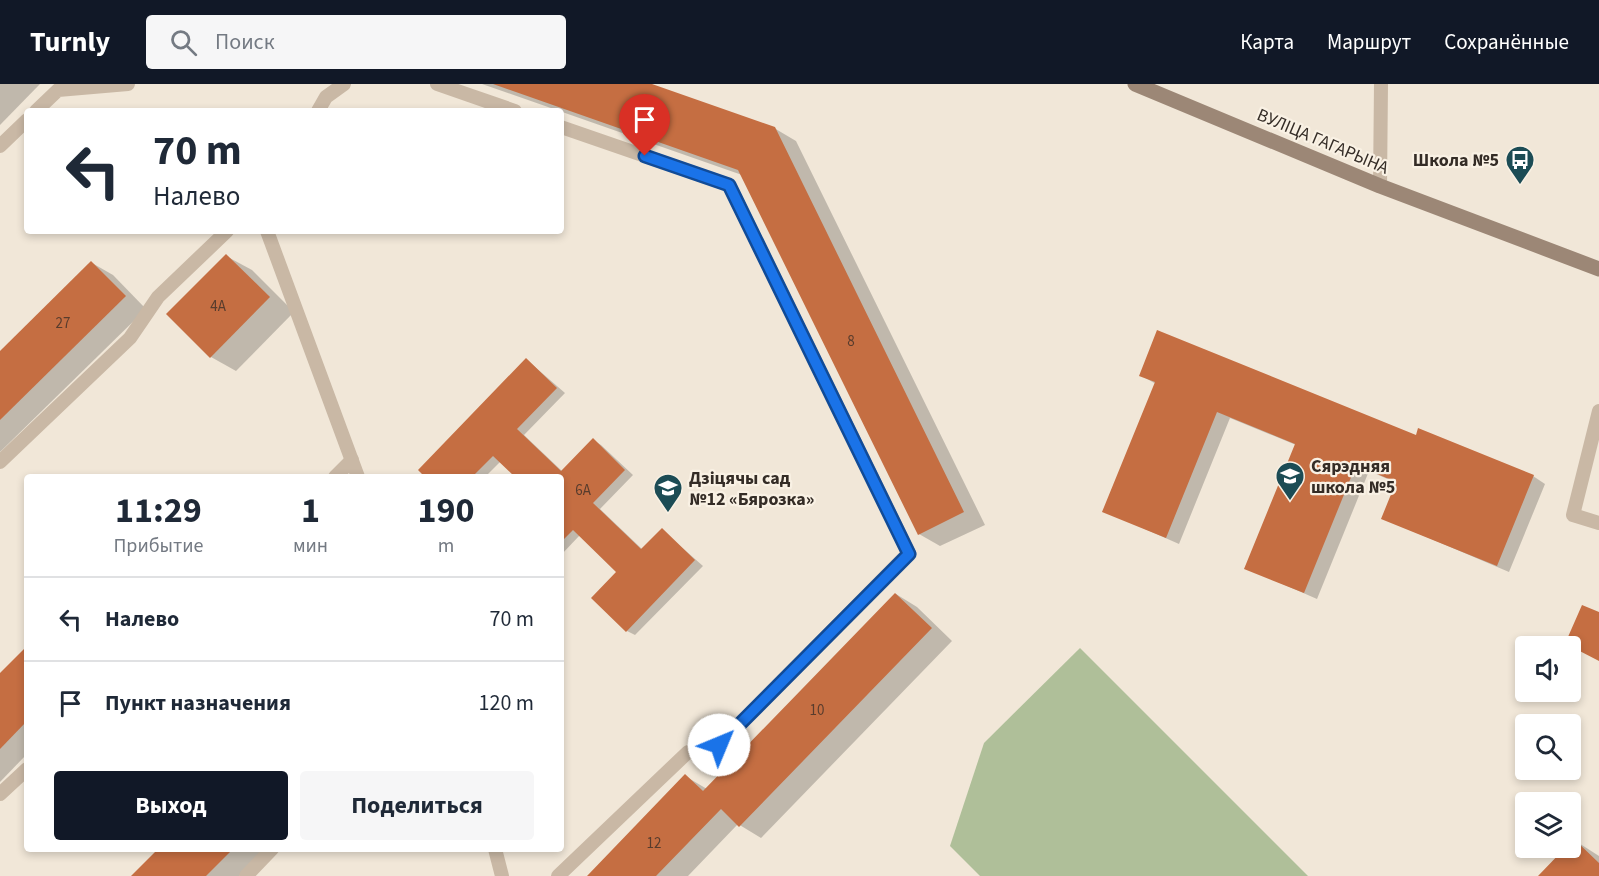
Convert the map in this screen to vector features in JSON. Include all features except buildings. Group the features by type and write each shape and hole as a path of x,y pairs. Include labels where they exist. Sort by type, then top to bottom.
{"main road":[{"name":"ВУЛІЦА ГАГАРЫНА","path":"1135,84 1380,186 1599,269"}],"lane":[{"path":"39,108 58,90 128,84"},
{"path":"320,108 326,97 345,84"},
{"path":"437,84 506,108"},
{"path":"1380,186 1381,84"},
{"path":"0,146 24,123"},
{"path":"558,876 688,752 719,745 909,554 729,185 564,128"},
{"path":"0,462 130,338 158,297 224,234"},
{"path":"268,234 357,474"},
{"path":"1599,411 1573,515 1599,523"},
{"path":"337,474 352,460"},
{"path":"0,794 24,772"},
{"path":"246,876 269,852"},
{"path":"496,852 502,876"}],"green space":[{"path":"1080,648 1308,876 980,876 950,846 984,743"}],"place":[{"name":"Школа №5","path":"1520,186"},
{"name":"Сярэдняя школа №5","path":"1290,502"},
{"name":"Дзіцячы сад №12 «Бярозка»","path":"668,514"}],"route":[{"path":"645,156 729,185 909,554 719,745"}]}
